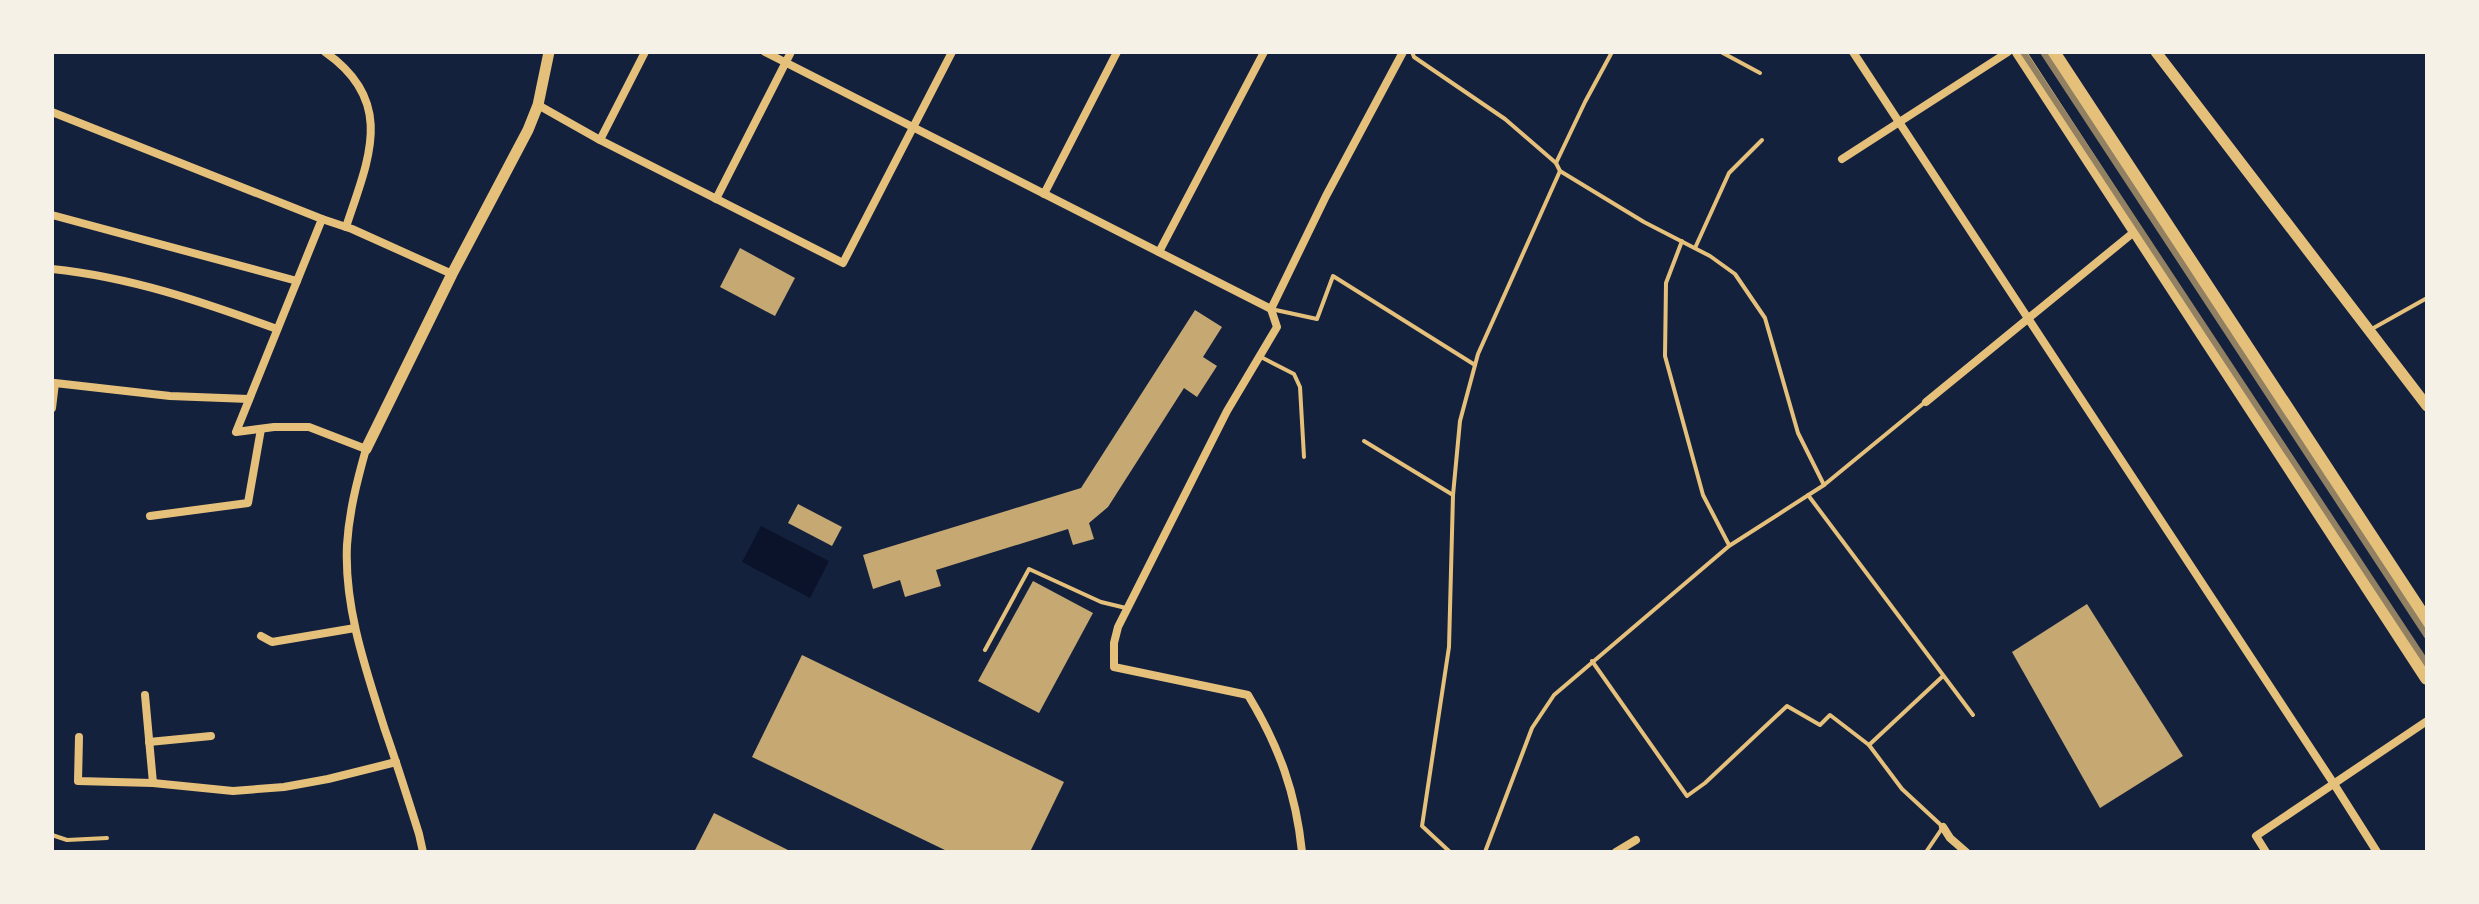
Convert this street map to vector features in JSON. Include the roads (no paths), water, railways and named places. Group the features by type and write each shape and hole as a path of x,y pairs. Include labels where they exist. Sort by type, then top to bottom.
{"highway":[{"path":"2019,52 2427,678"},
{"path":"2053,52 2427,622"}],"street":[{"path":"325,52 336,59 356,82 366,100 372,127 370,156 346,227"},
{"path":"423,852 355,628 348,580 350,511 366,449 452,274 528,130 538,105 549,52"},
{"path":"600,140 645,52"},
{"path":"765,52 1271,309"},
{"path":"716,199 791,52"},
{"path":"538,105 600,140 843,263 952,52"},
{"path":"1044,194 1117,52"},
{"path":"1159,252 1264,52"},
{"path":"1302,852 1293,791 1248,695 1114,667 1114,643 1128,608 1227,411 1277,327 1271,309 1326,196 1403,52"},
{"path":"1853,52 2377,852"},
{"path":"1842,159 2008,52"},
{"path":"2156,52 2427,406"},
{"path":"52,112 346,227 452,274"},
{"path":"52,215 297,281"},
{"path":"322,219 236,432 309,427 366,449"},
{"path":"1926,402 2134,232"},
{"path":"52,269 92,273 150,286 277,329"},
{"path":"52,408 55,383 170,396 249,399"},
{"path":"150,516 248,503 261,429"},
{"path":"261,636 272,642 355,628"},
{"path":"145,695 153,783"},
{"path":"2266,852 2256,836 2427,721"},
{"path":"149,742 211,736"},
{"path":"79,737 78,781 153,783 233,791 284,787 396,762"},
{"path":"1943,827 1966,852"},
{"path":"1616,852 1636,840"}],"lane":[{"path":"1412,52 1414,57 1505,119 1556,163 1560,171 1735,274 1765,318 1798,433 1824,485"},
{"path":"1556,163 1612,52"},
{"path":"1721,52 1760,73"},
{"path":"1695,248 1729,173 1762,140"},
{"path":"1450,852 1422,826 1449,647 1453,495 1460,421 1475,365 1560,171"},
{"path":"1682,241 1666,283 1665,356 1703,495 1729,546"},
{"path":"1271,309 1317,319 1333,276 1475,365"},
{"path":"2369,331 2427,298"},
{"path":"1259,356 1294,374 1300,387 1304,457"},
{"path":"1485,852 1532,728 1554,695 1729,546 1824,485 1926,402"},
{"path":"1364,441 1453,495"},
{"path":"1808,495 1973,715"},
{"path":"985,650 1029,569 1101,602 1128,608"},
{"path":"1592,661 1687,796 1787,706 1820,725 1830,715 1869,745 1902,789 1943,827 1926,852"},
{"path":"1869,745 1943,676"}],"water":[{"path":"761,526 829,561 810,598 742,562"}],"railway":[{"path":"2023,52 2427,664"},
{"path":"2043,52 2427,636"}]}
